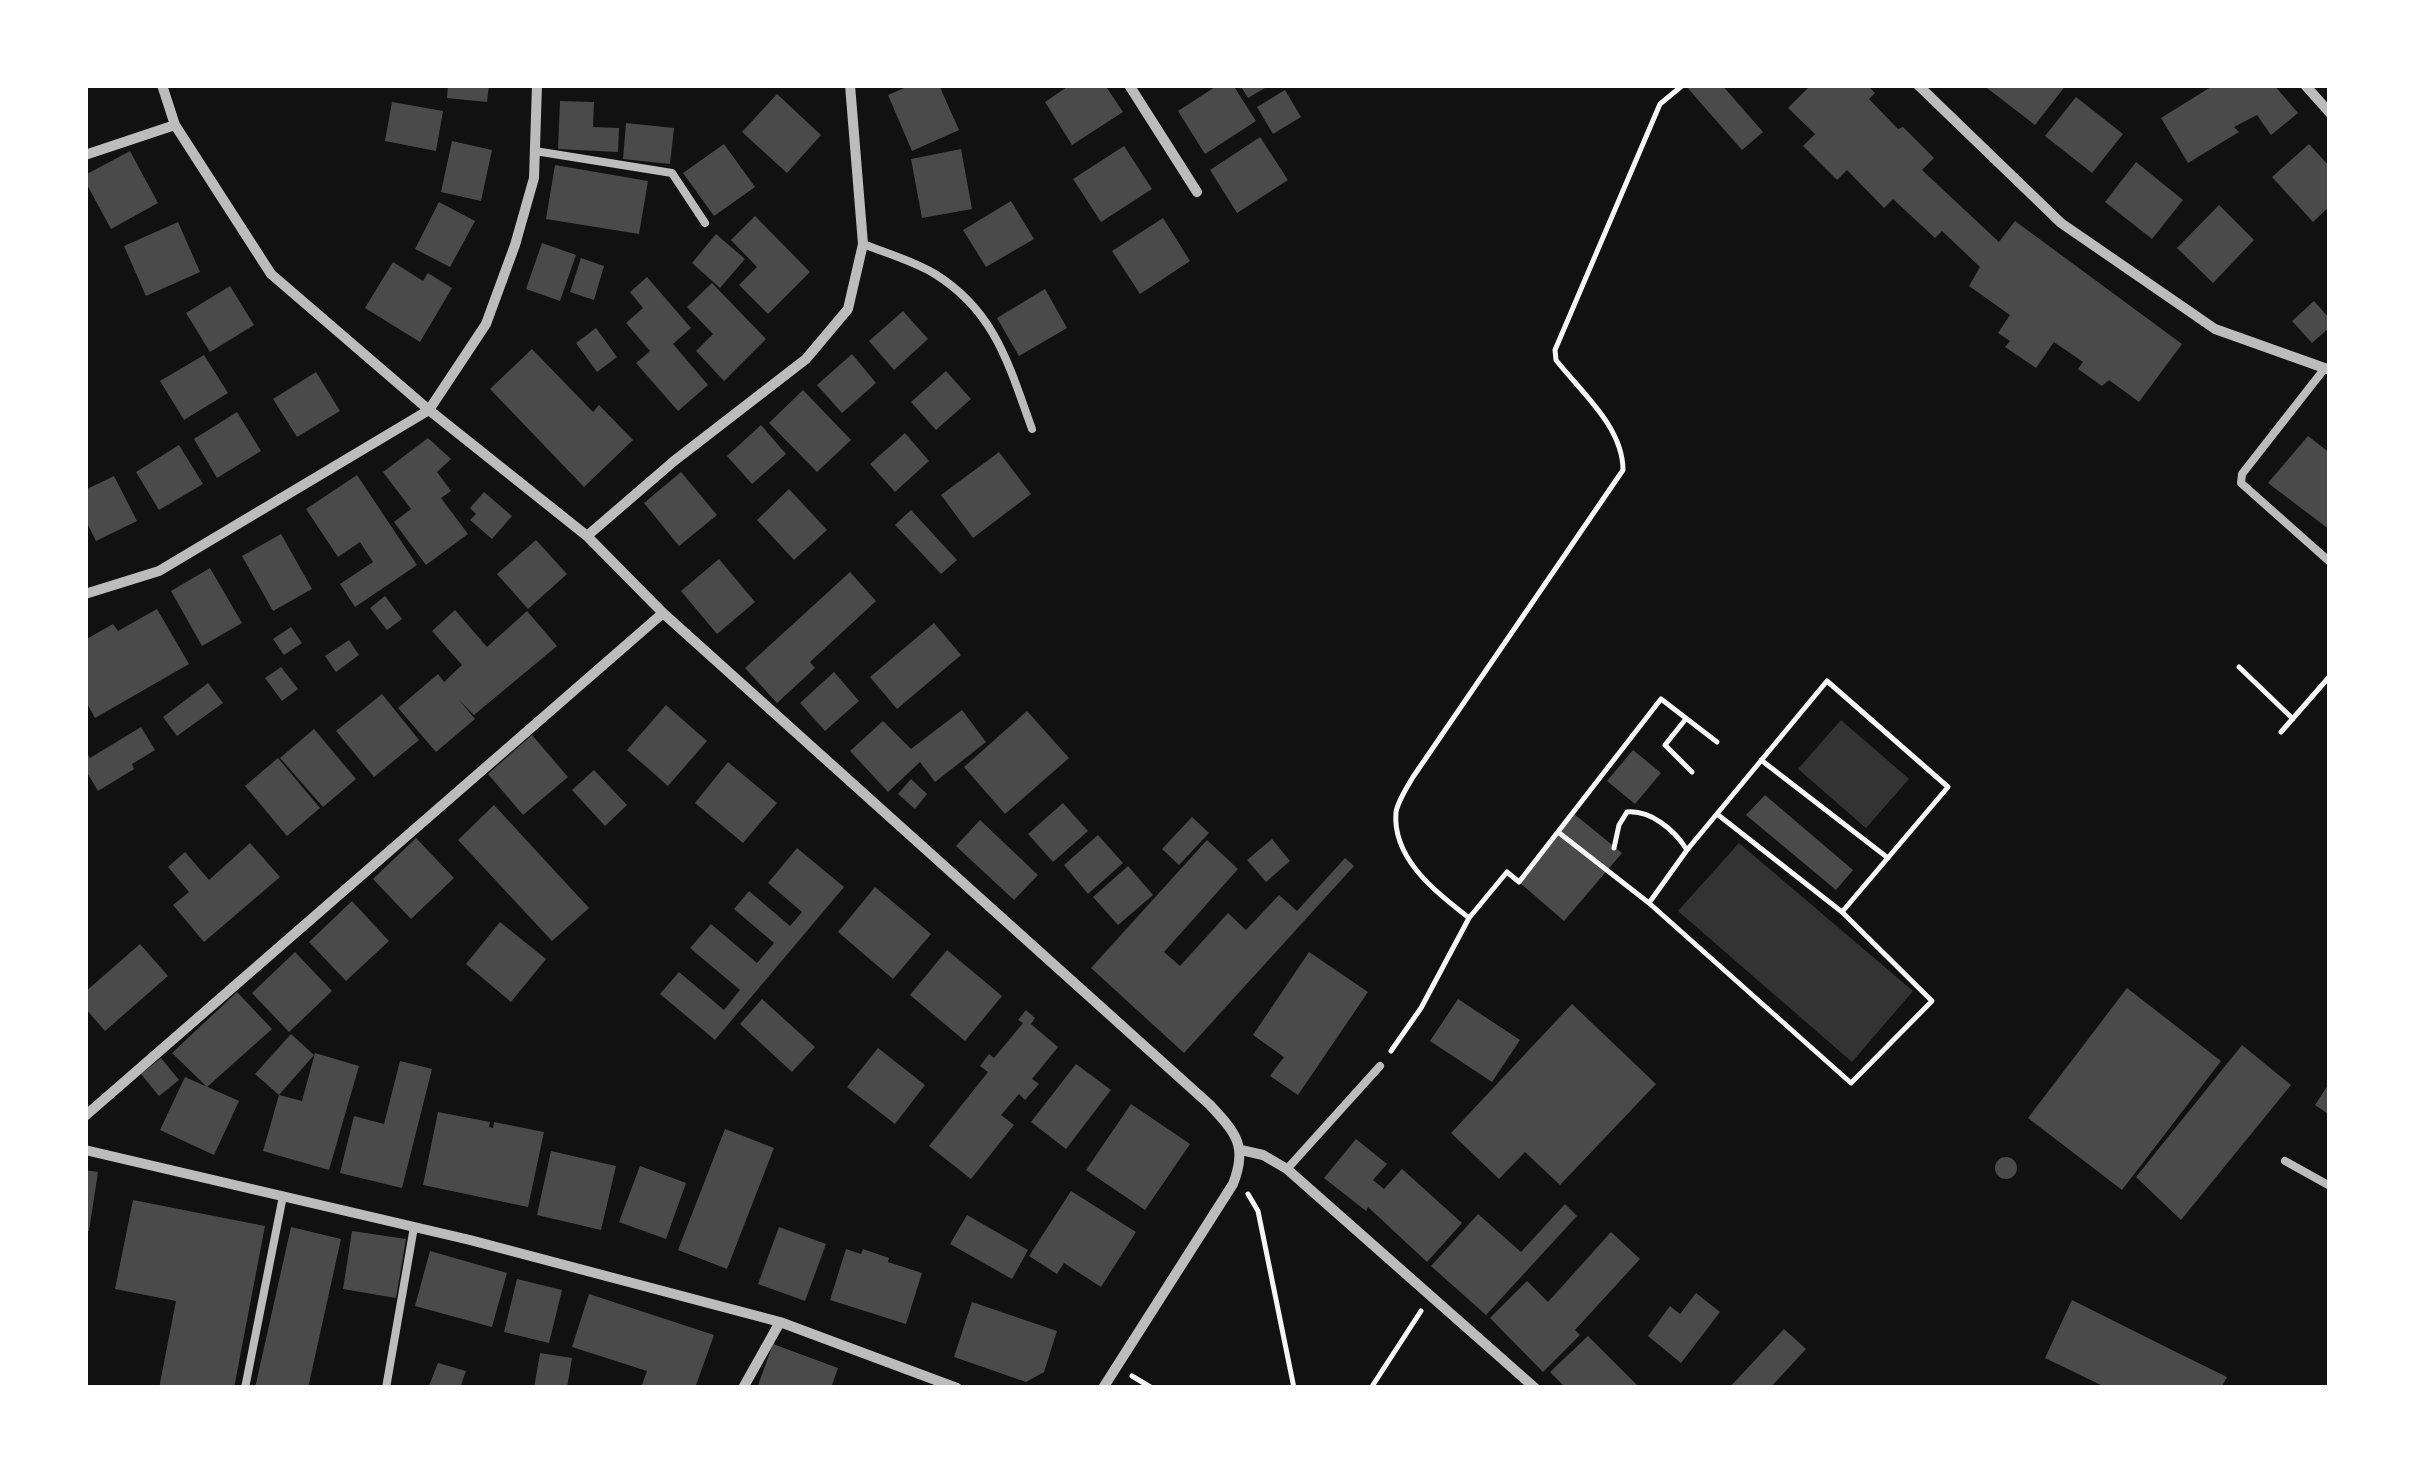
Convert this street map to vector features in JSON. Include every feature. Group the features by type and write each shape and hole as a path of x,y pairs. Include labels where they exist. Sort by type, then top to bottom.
{"street":[{"path":"162,85 175,126 270,274 429,410 587,536 664,612 1232,1128 1241,1150 1233,1184 1102,1388"},
{"path":"85,594 160,570 429,410 486,324 515,245 534,178 537,85"},
{"path":"587,536 674,461 806,358 848,309 863,244 850,85"},
{"path":"1129,85 1196,192"},
{"path":"1918,85 2061,222 2215,329 2328,369"},
{"path":"2305,85 2330,113"},
{"path":"85,155 175,126"},
{"path":"85,1116 664,612"},
{"path":"85,1150 414,1227 780,1322 957,1388"},
{"path":"1241,1150 1263,1155 1287,1169 1535,1388"},
{"path":"743,1388 780,1322"}],"lane":[{"path":"534,151 672,173 705,223"},
{"path":"863,244 933,272 971,301 1001,343 1032,429"},
{"path":"2328,369 2242,474 2241,483 2330,562"},
{"path":"1287,1169 1380,1066"},
{"path":"2284,1160 2330,1186"},
{"path":"245,1388 283,1196"},
{"path":"386,1388 414,1227"}],"path":[{"path":"1469,918 1417,873 1399,840 1396,810 1412,776 1622,470 1622,456 1612,429 1556,360 1555,350 1660,104 1683,85"},
{"path":"2239,667 2293,718"},
{"path":"2282,732 2330,676"},
{"path":"1648,903 1828,680 1948,787 1842,912"},
{"path":"1380,1066 1421,1008 1469,918 1507,872 1519,882 1661,699 1717,742"},
{"path":"1685,720 1665,745 1692,772"},
{"path":"1761,760 1888,858"},
{"path":"1614,848 1619,825 1627,812 1642,811 1678,836 1687,850"},
{"path":"1558,832 1648,903 1851,1082 1932,1002 1842,912 1717,814"},
{"path":"1233,1184 1248,1194 1258,1212 1294,1388"},
{"path":"1371,1388 1430,1298"}],"shaded area":[{"path":"1841,720 1909,779 1866,828 1798,769"},
{"path":"1739,843 1913,991 1852,1062 1678,911"}],"building":[{"path":"448,85 489,85 487,102 447,98"},
{"path":"911,85 939,85 959,130 912,151 888,95"},
{"path":"1070,85 1105,85 1123,112 1072,145 1045,102"},
{"path":"1218,85 1233,85 1256,121 1205,154 1178,111"},
{"path":"1240,85 1270,85 1248,98"},
{"path":"1685,85 1722,85 1763,132 1742,150"},
{"path":"1806,85 1867,85 1875,93 1869,99 1934,158 1922,170 1999,242 2015,221 2182,344 2139,402 2109,380 2102,386 2078,369 2083,362 2054,342 2036,368 2005,347 2010,341 1998,333 2010,315 1969,286 1980,267 1942,231 1935,238 1893,199 1884,208 1847,170 1837,180 1803,146 1815,134 1788,108 1808,88"},
{"path":"2066,85 2035,125 1987,88"},
{"path":"2214,85 2274,85 2298,113 2271,135 2257,115 2234,127 2239,132 2188,163 2161,118"},
{"path":"1285,90 1301,117 1273,134 1257,107"},
{"path":"777,94 821,135 787,173 742,132"},
{"path":"2076,97 2123,134 2092,173 2045,136"},
{"path":"560,101 594,102 593,127 619,128 618,152 558,149"},
{"path":"392,102 443,111 436,151 385,141"},
{"path":"626,123 674,128 670,164 623,159"},
{"path":"1260,137 1288,180 1237,213 1210,170"},
{"path":"452,141 492,150 481,201 441,192"},
{"path":"724,144 755,187 714,216 683,173"},
{"path":"2309,144 2330,167 2330,206 2313,222 2272,177"},
{"path":"1124,146 1152,189 1101,222 1073,179"},
{"path":"961,149 972,209 922,218 911,159"},
{"path":"130,151 158,203 111,229 85,175"},
{"path":"2136,162 2183,200 2152,239 2105,202"},
{"path":"555,165 648,181 639,234 546,219"},
{"path":"1011,201 1034,239 986,267 963,230"},
{"path":"439,202 475,221 450,267 415,249"},
{"path":"2219,205 2254,240 2213,283 2177,248"},
{"path":"755,216 810,272 768,314 739,285 757,267 731,240"},
{"path":"1163,218 1190,261 1140,294 1112,251"},
{"path":"178,222 200,272 146,296 124,246"},
{"path":"716,234 745,259 720,288 692,263"},
{"path":"542,243 576,255 560,301 526,289"},
{"path":"581,258 604,266 594,300 570,292"},
{"path":"393,262 423,281 428,273 452,288 420,342 365,308"},
{"path":"647,277 691,328 673,344 708,385 678,411 636,363 650,351 626,323 643,308 630,292"},
{"path":"712,283 766,339 724,381 696,351 713,334 687,307"},
{"path":"230,286 254,325 210,352 186,313"},
{"path":"1045,289 1067,328 1019,356 997,318"},
{"path":"2314,301 2330,319 2330,327 2312,343 2292,321"},
{"path":"903,311 928,339 894,370 869,341"},
{"path":"596,328 617,357 597,372 576,343"},
{"path":"532,349 593,412 599,405 633,440 584,487 490,389"},
{"path":"852,354 876,383 842,413 817,385"},
{"path":"204,355 228,393 184,420 160,381"},
{"path":"946,371 971,399 936,430 911,402"},
{"path":"316,372 340,411 297,437 273,399"},
{"path":"803,390 851,440 817,472 769,423"},
{"path":"237,412 261,451 217,478 194,439"},
{"path":"761,425 786,454 752,484 727,456"},
{"path":"905,433 929,461 895,492 870,464"},
{"path":"2308,436 2330,453 2330,530 2268,483"},
{"path":"428,438 451,459 437,472 451,491 441,498 468,534 426,565 394,522 411,509 383,472"},
{"path":"179,445 203,484 159,510 136,472"},
{"path":"999,452 1031,494 973,538 941,495"},
{"path":"681,472 717,515 679,546 644,503"},
{"path":"357,475 417,565 355,607 340,584 373,562 360,542 338,557 306,509"},
{"path":"114,476 137,521 96,541 85,519 85,490"},
{"path":"789,489 827,530 794,560 757,520"},
{"path":"484,492 512,516 492,539 470,520 476,514 470,508"},
{"path":"911,510 957,560 941,574 895,525"},
{"path":"281,534 312,589 273,611 242,556"},
{"path":"536,540 567,574 528,609 497,574"},
{"path":"719,559 755,602 717,634 681,591"},
{"path":"210,568 242,623 202,646 171,591"},
{"path":"850,572 876,601 810,662 815,668 777,703 745,668"},
{"path":"385,596 402,619 387,630 370,608"},
{"path":"157,609 189,664 95,718 85,700 85,640 113,624 118,631"},
{"path":"455,610 487,647 527,611 557,646 474,715 459,700 475,719 436,752 398,708 438,674 444,682 462,665 432,631"},
{"path":"934,623 961,655 897,709 870,677"},
{"path":"291,627 302,643 284,655 273,639"},
{"path":"349,640 359,655 336,672 325,656"},
{"path":"281,667 298,689 282,701 265,678"},
{"path":"834,672 859,701 825,731 800,703"},
{"path":"208,683 223,703 177,736 163,717"},
{"path":"382,694 419,740 374,777 336,731"},
{"path":"666,705 707,741 668,786 627,750"},
{"path":"962,710 986,742 935,782 920,762 888,792 850,751 883,721 911,749"},
{"path":"1027,711 1069,758 1005,814 964,767"},
{"path":"141,727 155,750 132,764 134,769 98,791 85,769 85,750 90,758"},
{"path":"314,729 356,779 323,807 280,758"},
{"path":"532,735 568,777 523,815 488,774"},
{"path":"1633,750 1661,773 1635,804 1607,781"},
{"path":"278,758 320,808 287,836 245,786"},
{"path":"728,762 777,803 743,843 695,803"},
{"path":"594,770 627,805 605,826 572,790"},
{"path":"911,779 927,794 915,809 898,794"},
{"path":"1765,795 1853,870 1836,890 1746,815"},
{"path":"1063,803 1088,831 1053,862 1028,834"},
{"path":"494,805 589,908 552,941 458,840"},
{"path":"1573,813 1622,853 1564,921 1519,882"},
{"path":"1192,817 1209,833 1179,865 1162,849"},
{"path":"980,820 1038,875 1014,900 956,846"},
{"path":"1098,835 1123,863 1088,894 1064,865"},
{"path":"416,838 454,878 411,919 373,879"},
{"path":"1272,839 1290,861 1266,882 1247,860"},
{"path":"1207,840 1238,869 1164,952 1180,966 1228,913 1246,930 1279,895 1297,911 1345,858 1354,866 1184,1053 1091,968"},
{"path":"250,843 280,877 204,942 173,905 189,892 168,867 185,852 209,880"},
{"path":"797,848 844,887 715,1040 660,994 679,972 724,1010 740,990 690,948 711,924 757,963 774,943 734,909 749,891 790,926 802,912 768,883"},
{"path":"1128,866 1153,895 1118,925 1093,897"},
{"path":"875,887 931,934 893,979 838,932"},
{"path":"352,901 389,941 346,981 309,942"},
{"path":"500,922 546,959 511,1002 466,964"},
{"path":"140,944 168,976 105,1031 85,1008 85,992"},
{"path":"947,950 1002,996 965,1041 910,995"},
{"path":"295,952 332,991 289,1032 252,993"},
{"path":"1309,952 1368,992 1298,1095 1270,1076 1284,1057 1253,1035"},
{"path":"2127,988 2221,1061 2122,1190 2028,1118"},
{"path":"237,992 272,1029 207,1087 172,1053"},
{"path":"762,999 815,1047 792,1072 740,1024"},
{"path":"1458,999 1520,1040 1492,1082 1430,1041"},
{"path":"1572,1004 1656,1084 1560,1185 1525,1152 1499,1179 1451,1133"},
{"path":"1026,1010 1035,1018 1031,1024 1058,1047 1032,1079 1039,1084 1025,1100 1019,1094 1001,1115 1014,1125 971,1179 929,1146 988,1072 980,1066 989,1054 994,1058 1023,1023 1018,1020"},
{"path":"291,1034 314,1055 279,1095 255,1074"},
{"path":"2242,1045 2291,1085 2181,1220 2136,1177"},
{"path":"878,1048 925,1085 895,1124 847,1087"},
{"path":"315,1053 359,1066 329,1170 263,1151 279,1095 302,1101"},
{"path":"161,1058 179,1080 159,1096 141,1074"},
{"path":"400,1061 432,1069 402,1188 340,1173 354,1116 384,1124"},
{"path":"1076,1064 1111,1090 1066,1149 1031,1122"},
{"path":"185,1077 239,1101 214,1155 160,1130"},
{"path":"2330,1082 2330,1115 2315,1105"},
{"path":"1131,1104 1190,1144 1145,1210 1086,1170"},
{"path":"438,1112 490,1122 489,1127 493,1128 494,1122 544,1132 528,1207 423,1185"},
{"path":"725,1129 774,1148 727,1269 678,1250"},
{"path":"1356,1139 1387,1164 1373,1180 1384,1189 1402,1169 1462,1223 1427,1262 1368,1207 1366,1211 1324,1178"},
{"path":"551,1151 616,1166 601,1230 537,1215"},
{"path":"2006,1157 2014,1160 2014,1176 2006,1179 1998,1176 1995,1168 1998,1160"},
{"path":"640,1166 686,1183 666,1239 619,1222"},
{"path":"85,1170 98,1172 89,1231 85,1230"},
{"path":"1071,1191 1136,1232 1101,1287 1064,1263 1057,1274 1029,1256"},
{"path":"133,1200 265,1226 234,1388 159,1388 176,1301 115,1289"},
{"path":"1565,1204 1577,1216 1486,1315 1431,1266 1478,1214 1521,1252"},
{"path":"967,1215 1028,1250 1012,1279 950,1244"},
{"path":"291,1227 341,1239 308,1388 255,1388"},
{"path":"779,1227 826,1244 805,1301 758,1284"},
{"path":"352,1231 406,1239 396,1298 343,1289"},
{"path":"1611,1232 1640,1259 1575,1330 1580,1335 1543,1372 1490,1318 1527,1281 1548,1302"},
{"path":"846,1249 861,1254 863,1249 922,1273 906,1324 830,1300"},
{"path":"430,1251 507,1273 492,1327 415,1306"},
{"path":"517,1279 562,1290 549,1343 504,1332"},
{"path":"1696,1293 1720,1312 1681,1363 1648,1336 1670,1306 1680,1314"},
{"path":"589,1294 714,1335 695,1388 641,1388 647,1371 572,1347"},
{"path":"2072,1300 2227,1377 2221,1388 2107,1388 2045,1358"},
{"path":"972,1302 1057,1331 1044,1372 1026,1382 954,1357"},
{"path":"1784,1329 1806,1349 1770,1388 1729,1388"},
{"path":"1588,1336 1640,1388 1566,1388 1550,1372"},
{"path":"773,1344 838,1368 831,1388 757,1388"},
{"path":"540,1353 572,1358 567,1388 534,1388"},
{"path":"438,1363 466,1371 460,1388 428,1388"}]}
